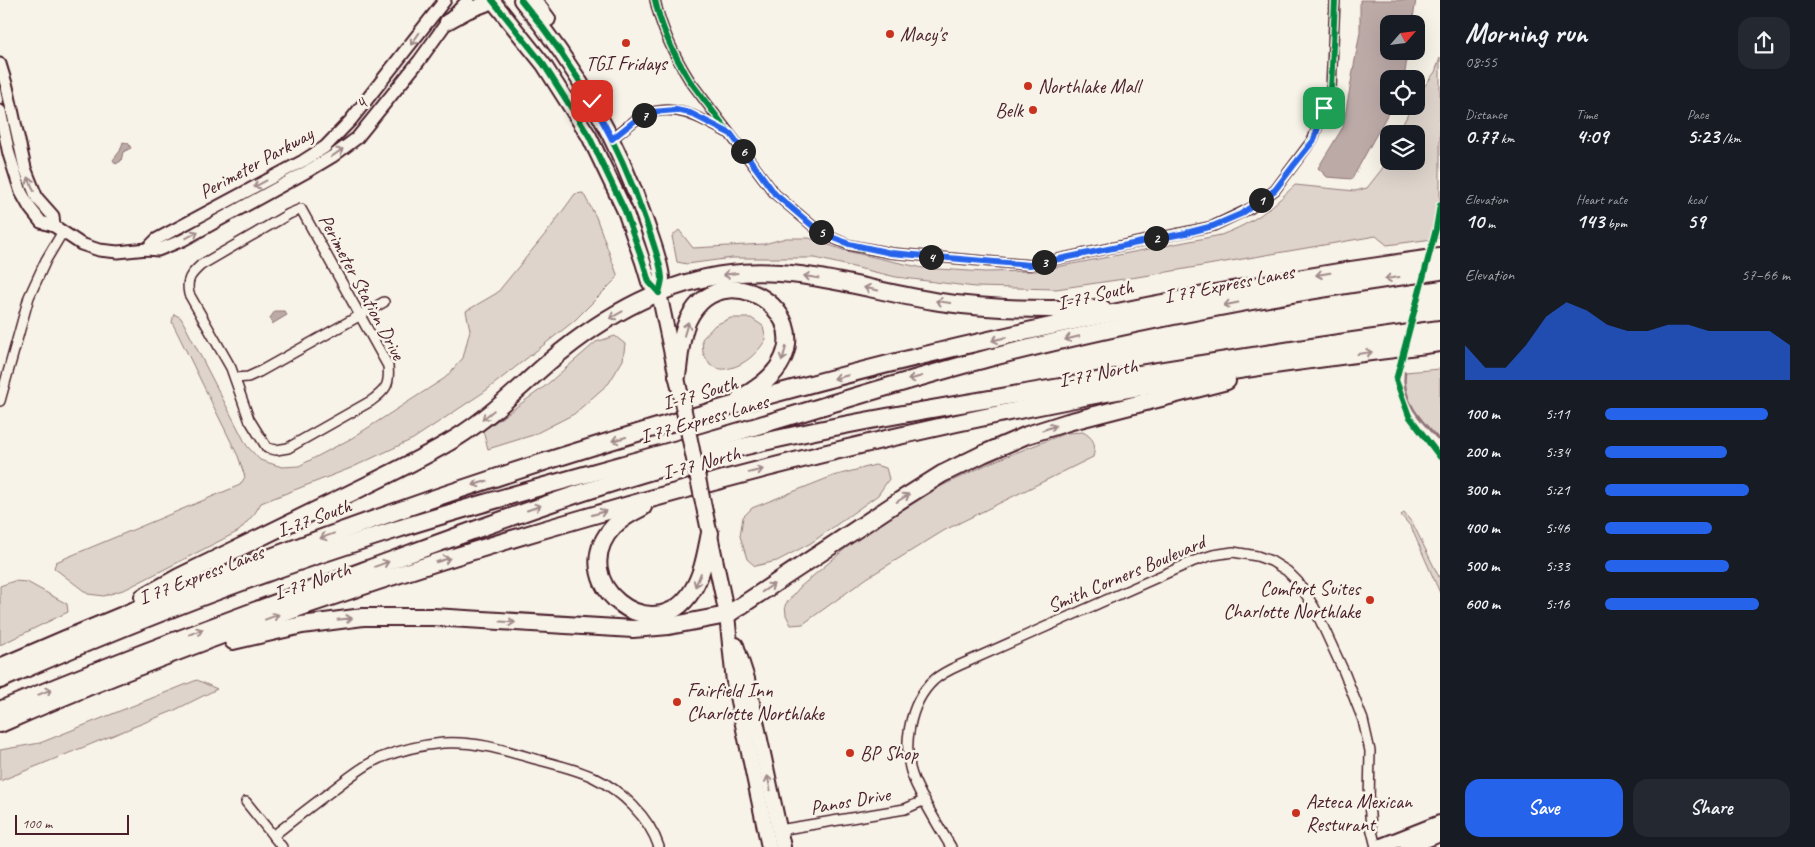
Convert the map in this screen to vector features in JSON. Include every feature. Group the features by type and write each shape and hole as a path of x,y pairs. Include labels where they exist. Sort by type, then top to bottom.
{"highway":[{"name":"I-77 South","path":"0,667 229,572 394,512 552,460 716,411 886,366 1149,305 1258,285 1440,257"},
{"name":"I 77 Express Lanes","path":"0,680 190,601 338,548 461,509 724,436 883,387 990,358 1152,320 1261,299 1440,271"},
{"path":"75,635 179,577 444,445 484,419 580,338 659,292 678,285 714,276 762,272 811,277 920,299 971,306 1057,309 1149,305"},
{"path":"678,384 686,328 693,313 703,301 724,291 740,290 755,294 772,305 783,321 786,335 786,350 781,363 772,376 760,387 716,411"},
{"name":"I 77 Express Lanes","path":"0,710 165,644 519,513 603,485 715,453 796,434 907,413 1232,358 1440,329"},
{"name":"I-77 North","path":"0,724 161,658 282,614 422,566 667,494 839,450 1013,411 1185,378 1440,343"},
{"path":"161,658 281,630 363,617 433,617 634,629 663,627 727,615 921,487 962,464 1006,443 1092,414 1316,360"},
{"path":"667,494 620,520 605,538 599,557 600,575 608,592 617,602 628,610 649,615 670,610 683,602 693,591 700,577 710,533"}],"main road":[{"path":"447,22 466,11 492,0 544,65 589,136 625,211 641,253 649,282 659,292"},
{"path":"521,0 571,66 592,101 630,178 649,232 662,278 659,292 727,615 747,679 783,847"},
{"path":"534,0 564,40 571,66"},
{"path":"727,615 734,682 769,847"},
{"path":"1377,847 1440,822"},
{"path":"1408,847 1440,834"}],"street":[{"name":"Perimeter Parkway","path":"147,249 157,238 303,161 325,147 350,121 445,0"},
{"path":"447,22 468,0"},
{"path":"655,0 658,16 685,72 775,194 822,233 849,244 884,252 1030,265 1213,226 1251,208 1275,190 1314,140 1330,89 1335,0"},
{"name":"4","path":"363,132 447,22"},
{"path":"0,64 25,168 37,198 53,216 58,229 29,297 0,401"},
{"path":"612,139 644,115 668,110 683,111 695,115 731,134"},
{"name":"Perimeter Parkway","path":"0,111 9,154 21,192 41,222 58,229 81,244 99,250 118,252 147,249 158,250 182,240 318,165 344,148 363,132"},
{"name":"Perimeter Station Drive","path":"301,209 360,316 388,366 390,377 387,387 371,401 288,448 276,450 267,448 249,419 235,378 224,354 189,294 187,283 190,275 201,265 226,248 301,209"},
{"path":"235,378 248,377 259,372 384,302"},
{"name":"Smith Corners Boulevard","path":"951,847 913,778 909,759 907,737 917,704 933,681 960,664 1172,570 1213,555 1233,552 1271,561 1287,571 1298,582 1314,607 1344,672 1363,720 1370,751 1369,803 1371,827 1377,847"},
{"path":"273,836 359,770 379,759 419,746 459,743 496,747 595,778 637,810 655,835 659,847"},
{"name":"Panos Drive","path":"779,830 904,809 925,800"},
{"path":"246,802 282,847"}],"shaded area":[{"path":"1360,0 1416,0 1414,15 1380,15 1380,60 1407,60 1405,70 1380,70 1380,115 1387,115 1352,179 1327,177 1318,168 1343,127 1360,32"},
{"path":"1440,58 1440,238 1387,245 1376,236 1144,276 1056,289 975,287 896,277 815,258 732,258 687,264 677,262 672,236 679,230 693,248 764,244 786,238 809,238 846,251 923,268 985,272 1036,271 1221,235 1261,214 1295,185 1355,191 1367,188 1381,170 1425,170 1425,125 1402,125 1408,115 1425,115 1425,86 1435,72"},
{"path":"123,142 128,143 131,148 123,152 121,161 116,164 113,160 120,151"},
{"path":"583,193 596,217 618,277 574,321 484,392 413,439 351,468 261,503 239,531 126,589 104,596 88,594 54,568 56,562 240,485 245,477 238,456 172,322 174,314 181,318 247,446 260,460 282,467 299,466 352,438 445,378 463,358 470,330 466,311 497,293 551,227 575,194"},
{"path":"275,311 284,311 287,315 272,324 270,318"},
{"path":"731,318 751,318 763,326 766,339 759,349 744,362 732,368 720,369 710,365 703,353 702,339 715,325"},
{"path":"615,336 625,344 623,360 609,383 574,414 533,435 488,449 483,431 544,387 596,342"},
{"path":"1440,369 1440,441 1414,410 1406,392 1405,372"},
{"path":"1083,432 1094,443 1093,457 945,530 867,578 803,624 791,625 786,615 785,605 800,587 852,543 933,490 992,462 1066,433"},
{"path":"875,465 886,468 889,479 878,495 811,543 777,561 755,566 747,559 740,536 743,517 752,508 833,476"},
{"path":"1404,513 1413,524 1440,579 1440,593 1411,527 1401,515"},
{"path":"14,581 27,582 67,604 68,612 0,645 0,586"},
{"path":"197,680 217,689 173,711 0,781 0,750 40,743"}],"waterway":[{"path":"1405,372 1406,392 1414,410 1440,441"}],"cycle path":[{"path":"492,0 544,65 589,136 625,211 649,282 659,293"},
{"path":"521,0 578,78 623,162 658,257 662,278 659,293"},
{"path":"655,0 669,42 690,81 775,194 821,233 849,245 891,253 1030,265 1213,226 1251,208 1275,190 1313,139 1331,89 1335,0"},
{"path":"1440,205 1436,229 1396,380 1409,416 1440,457"}],"place":[{"name":"Macy's","path":"890,34"},
{"name":"TGI Fridays","path":"626,43"},
{"name":"Northlake Mall","path":"1028,86"},
{"name":"Belk","path":"1033,110"},
{"name":"Comfort Suites Charlotte Northlake","path":"1370,600"},
{"name":"Fairfield Inn Charlotte Northlake","path":"677,702"},
{"name":"BP Shop","path":"850,753"},
{"name":"Azteca Mexican Resturant","path":"1296,813"}],"route":[{"path":"592,101 612,139 644,115 668,110 683,111 695,115 731,134 775,194 822,233 849,244 891,253 1030,265 1186,233 1213,226 1241,214 1275,190 1314,140 1324,108"}]}
